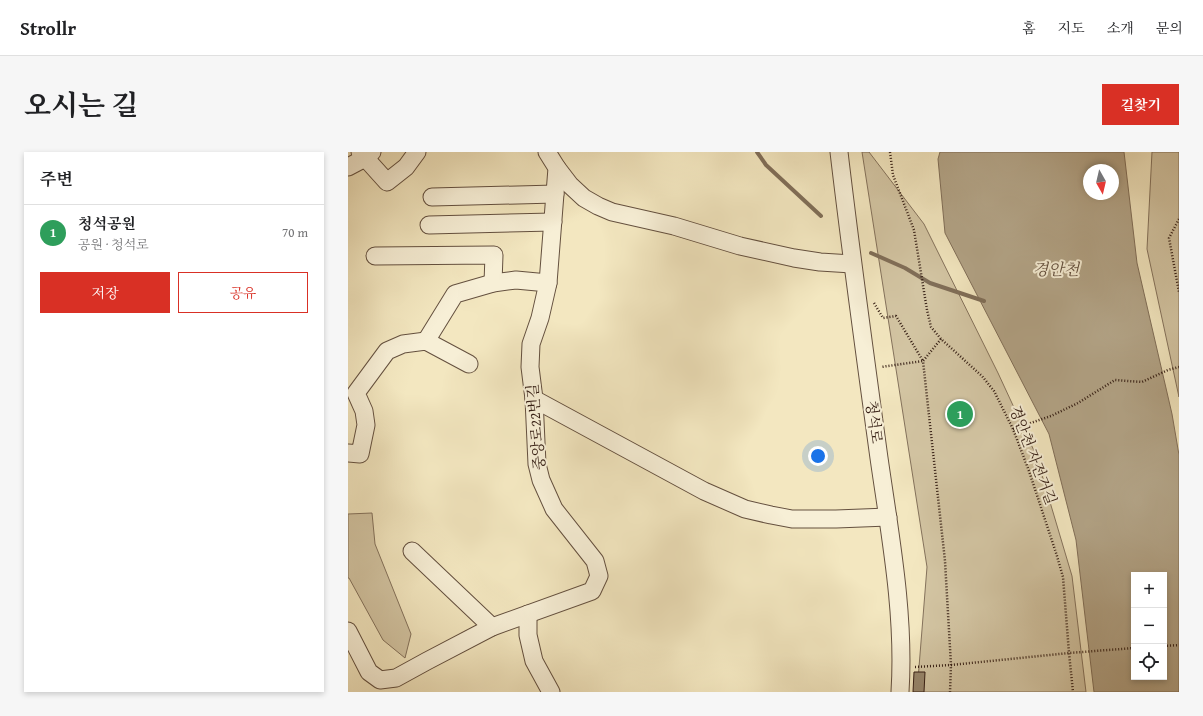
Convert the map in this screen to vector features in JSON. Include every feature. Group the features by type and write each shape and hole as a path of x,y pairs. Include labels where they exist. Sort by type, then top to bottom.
{"street":[{"path":"348,167 366,154 387,182 406,167 418,152"},
{"path":"547,152 570,185 584,198 612,212 674,226 740,246 794,258 820,262 852,264"},
{"name":"청석로","path":"839,152 852,264 888,517 897,594 900,626 900,692"},
{"name":"중앙로22번길","path":"348,631 369,672 380,680 396,678 492,627 592,591 599,576 595,561 554,509 540,480 537,464 534,399 530,367 531,344 540,318 548,283 557,168"},
{"path":"432,197 555,194"},
{"path":"429,225 553,222"},
{"path":"375,256 494,255 493,283"},
{"path":"426,341 455,294 493,283 516,280 548,283"},
{"path":"348,453 360,454 366,425 364,411 356,393 387,351 403,344 426,341 469,364"},
{"path":"534,399 704,491 745,509 771,516 792,519 836,520 888,517"},
{"path":"412,551 492,627"},
{"path":"528,614 528,635 534,661 550,692"}],"path":[{"name":"경안천 자전거길","path":"890,152 893,175 914,230 931,327 941,339 982,376 994,391 1013,429 1057,556 1063,577 1069,653 1074,692"},
{"path":"1179,219 1169,238 1179,292"},
{"path":"871,298 882,318 896,316 923,361 945,561 951,665 950,692"},
{"path":"867,369 923,361 941,339"},
{"path":"1013,429 1051,416 1078,403 1115,380 1142,382 1168,370 1179,367"},
{"path":"1167,646 1179,645"},
{"path":"901,668 951,665 1131,648"}],"shaded area":[{"path":"862,152 869,152 924,224 998,373 1036,455 1072,576 1086,692 917,692 927,567"},
{"path":"1152,152 1179,152 1179,397 1147,249"},
{"path":"372,513 375,544 411,634 405,658 383,640 348,578 348,514"}],"water":[{"name":"경안천","path":"940,152 1124,152 1137,263 1172,414 1179,455 1179,692 1094,692 1076,540 1049,434 945,233 938,159"}],"building":[{"path":"914,672 925,672 924,692 913,692"}],"waterway":[{"path":"757,152 766,165 821,216"},
{"path":"871,253 905,268 930,283 984,301"}],"place":[{"name":"청석공원","path":"960,414"}]}
